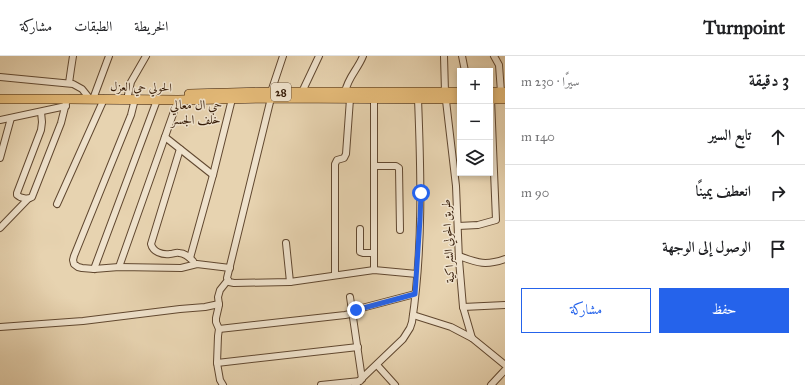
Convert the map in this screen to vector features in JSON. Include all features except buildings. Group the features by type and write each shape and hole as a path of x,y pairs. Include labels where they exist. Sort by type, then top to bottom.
{"highway":[{"name":"الحولي حي العزل","path":"131,97 157,100 232,99 302,92 348,95 374,99 418,99 457,93"},
{"name":"الحولي حي العزل","path":"104,99 110,96 271,95 445,95 457,98"},
{"path":"493,97 504,95"},
{"name":"28","path":"0,100 67,102 104,99"}],"street":[{"path":"69,83 73,56"},
{"path":"0,77 69,83 79,87 91,99 109,56"},
{"path":"146,56 131,82 131,115 74,256 74,264 78,267 94,269 119,267 186,268 197,264 230,268"},
{"path":"223,385 220,380 217,363 219,329 216,320 219,304 218,297 220,290 228,280 227,278 271,95 283,56"},
{"path":"302,92 319,56"},
{"path":"336,275 335,164 337,160 344,158 346,154 350,78 363,56"},
{"name":"طريق الحولي الشراكية","path":"444,56 445,95 456,186 463,307 472,338"},
{"path":"462,56 464,68"},
{"path":"494,56 499,65 504,95"},
{"path":"57,204 104,99"},
{"path":"190,258 232,99"},
{"path":"374,99 374,270"},
{"path":"321,385 359,382 407,334 410,328 413,315 417,274 421,193 418,99"},
{"path":"94,269 157,100"},
{"path":"119,267 178,100"},
{"path":"0,120 42,112 67,102"},
{"path":"0,228 28,198 33,196 61,123 67,102"},
{"path":"458,226 478,225 496,220 490,104"},
{"path":"28,198 18,196 16,194 40,130 42,112"},
{"path":"0,158 10,118"},
{"path":"165,137 213,174"},
{"path":"180,149 151,244 154,250 161,253 185,254 197,264"},
{"path":"374,166 396,166 399,168 400,230"},
{"path":"360,228 360,252 374,253"},
{"path":"286,243 290,282"},
{"path":"459,256 477,263 491,263 505,259"},
{"path":"228,280 229,282 234,283 290,282 374,270 417,274"},
{"path":"219,329 345,315 358,309 415,294"},
{"path":"350,297 358,347 359,382"},
{"path":"0,327 83,321 205,307 219,304"},
{"path":"463,307 505,305"},
{"path":"413,315 451,327 472,338 505,365"},
{"path":"217,363 358,347"},
{"path":"377,365 395,385"},
{"path":"491,385 505,370"}],"district":[{"name":"حي ال معالي خلف الجسر","path":"196,112"}],"route":[{"path":"356,310 415,294 421,193"}]}
